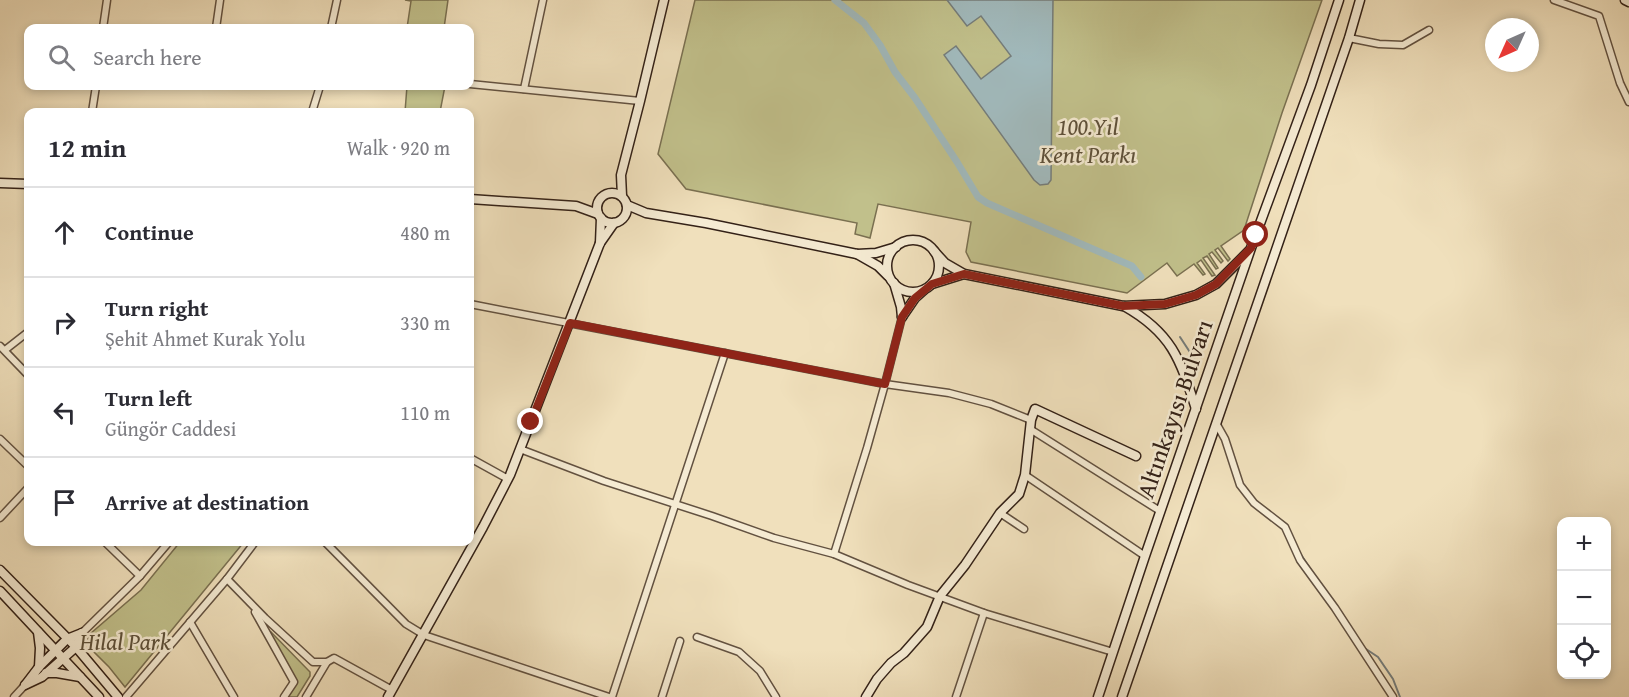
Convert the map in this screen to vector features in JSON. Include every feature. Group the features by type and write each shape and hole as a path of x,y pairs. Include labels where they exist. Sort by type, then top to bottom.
{"main road":[{"path":"623,219 627,205 622,196 621,175 664,0"},
{"name":"Altınkayısı Bulvarı","path":"1098,697 1251,248 1340,0"},
{"name":"Altınkayısı Bulvarı","path":"1122,697 1349,38 1360,0"},
{"path":"576,206 600,199 608,194 621,175"},
{"path":"0,183 24,184"},
{"path":"608,194 622,196"},
{"path":"474,199 576,206 609,223 646,213"},
{"path":"600,199 597,204 600,243"},
{"path":"627,205 646,213 857,254 876,253 903,243 919,241 927,245 945,263 964,274 1123,306 1165,304 1196,295 1216,284 1251,248"},
{"path":"474,543 508,479 600,243 614,223"},
{"path":"896,247 891,253 887,269 901,307 902,317"},
{"path":"902,317 909,306 937,277 938,259 934,251"},
{"path":"857,254 878,266 900,289 907,292 916,292 964,274"},
{"path":"1123,306 1149,321 1171,347 1186,377 1196,410"},
{"path":"866,697 877,678 927,627 940,596 965,566 1000,513 1019,494 1025,475 1035,409 1136,456"},
{"path":"390,693 473,546"},
{"path":"0,570 76,647 118,697"},
{"path":"0,591 99,697"},
{"path":"38,632 39,667"},
{"path":"26,685 39,667 67,639 82,633"},
{"path":"26,685 46,673 76,647 82,633"},
{"path":"46,673 80,677"}],"street":[{"path":"104,24 107,0"},
{"path":"217,24 220,0"},
{"path":"333,24 337,0"},
{"path":"524,89 543,0"},
{"path":"1554,0 1599,16 1620,83 1629,102"},
{"path":"1349,38 1379,44 1403,45 1429,30"},
{"path":"474,84 640,101"},
{"path":"93,108 95,90"},
{"path":"313,108 319,90"},
{"path":"474,305 885,384 949,393 981,401 1031,424 1160,511"},
{"path":"834,554 867,448 902,317"},
{"path":"24,334 2,348 24,371"},
{"path":"329,546 406,624 424,634 611,697 725,354"},
{"path":"1215,423 1225,439 1240,485 1254,503 1285,527 1300,560 1335,608 1393,697"},
{"path":"0,439 24,462"},
{"path":"520,449 604,482 774,538 834,554 984,613 1113,652"},
{"path":"474,460 508,479"},
{"path":"1025,475 1145,556"},
{"path":"0,518 24,492"},
{"path":"1000,513 1024,529"},
{"path":"109,546 140,576"},
{"path":"82,633 140,576 166,546"},
{"path":"126,697 227,579 252,546"},
{"path":"333,550 335,546"},
{"path":"227,579 297,649 313,662 327,662"},
{"path":"250,603 294,682 284,697"},
{"path":"956,697 984,613"},
{"path":"190,622 234,697"},
{"path":"697,637 739,652 760,671 776,697"},
{"path":"662,697 680,640"},
{"path":"306,697 327,662 334,657 390,693"},
{"path":"14,697 26,685"}],"green space":[{"path":"405,0 448,0 445,24 408,24 411,1"},
{"name":"100.Yıl Kent Parkı","path":"695,0 1322,0 1244,230 1221,246 1230,259 1228,261 1218,248 1215,250 1223,261 1221,263 1212,252 1209,254 1218,268 1216,269 1207,256 1203,258 1215,275 1212,276 1201,260 1197,263 1205,274 1203,275 1194,264 1177,276 1167,263 1127,293 971,262 966,252 971,222 878,204 870,238 855,234 857,223 686,189 658,154"},
{"path":"407,90 444,90 441,108 405,108"},
{"name":"Hilal Park","path":"177,546 241,546 125,687 89,647 87,641 90,634 141,590"},
{"path":"271,632 310,672 310,676 297,697 282,697 292,678 268,636"}],"water":[{"path":"947,0 1053,0 1051,180 1048,184 1040,185 1034,180 944,55 956,46 981,79 1011,56 981,16 967,26"}],"waterway":[{"path":"835,0 864,23 880,45 895,72 915,98 978,197 1132,266 1141,277"},
{"path":"1180,337 1197,363"},
{"path":"1298,550 1313,573"},
{"path":"1363,647 1378,657 1393,679 1400,697"}],"route":[{"path":"531,422 570,323 885,384 902,317 915,298 932,284 964,274 1123,306 1165,304 1196,295 1216,284 1251,248 1256,235"}]}
